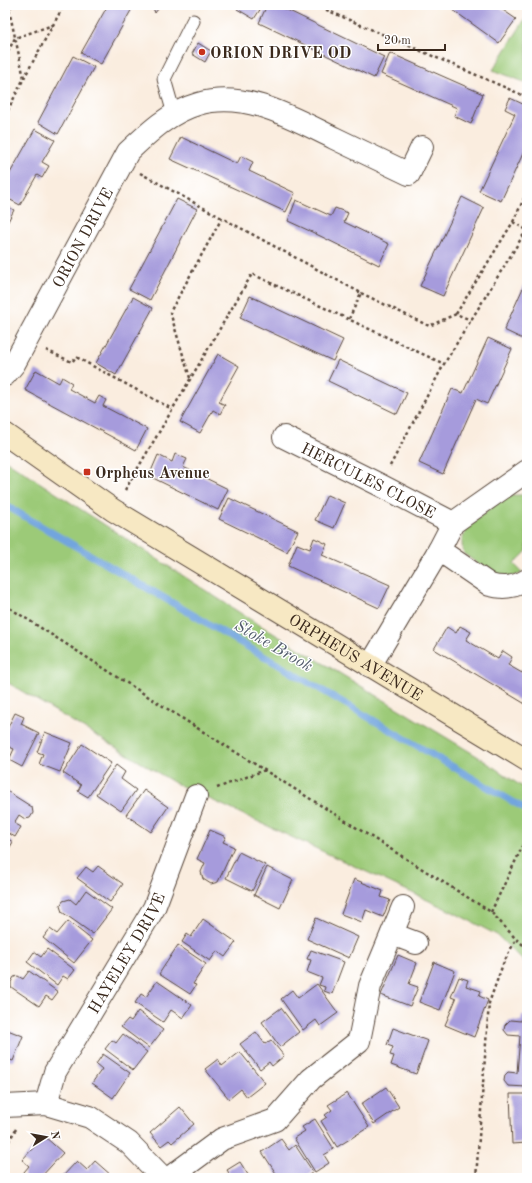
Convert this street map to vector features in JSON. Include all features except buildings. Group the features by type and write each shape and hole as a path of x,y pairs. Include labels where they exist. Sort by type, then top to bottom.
{"street":[{"name":"ORION DRIVE","path":"5,375 14,364 128,152 151,130 174,114 198,104 223,100 252,104 280,111 409,174 422,147"},
{"name":"ORPHEUS AVENUE","path":"5,434 113,510 527,760"},
{"name":"HERCULES CLOSE","path":"284,437 453,523"},
{"name":"HERCULES CLOSE","path":"370,666 439,550 453,523 527,471"},
{"path":"439,550 490,585 499,588 509,587 527,580"},
{"name":"HAYELEY DRIVE","path":"46,1104 55,1072 154,908 196,796"},
{"path":"169,1178 222,1139 275,1120 311,1079 358,1041 370,986 403,907"},
{"path":"392,934 416,943"},
{"path":"5,1106 46,1104 90,1117 129,1143 163,1178"}],"lane":[{"path":"174,114 164,79 193,21"}],"path":[{"path":"12,5 9,10 24,78"},
{"path":"5,116 64,5"},
{"path":"315,5 527,97"},
{"path":"5,57 15,38 53,25"},
{"path":"122,164 362,293 429,326 456,314 512,222 527,192"},
{"path":"190,378 170,312 222,218"},
{"path":"380,485 444,364 527,230 512,222"},
{"path":"113,510 252,274 444,364"},
{"path":"349,319 362,293"},
{"path":"456,314 472,320"},
{"path":"26,341 72,362 76,356 172,409"},
{"path":"5,605 491,912 516,940 527,948"},
{"path":"196,796 265,770"},
{"path":"491,912 527,837"},
{"path":"476,1178 489,1003 503,964 516,940"}],"green space":[{"path":"527,16 527,83 493,70"},
{"path":"5,460 248,618 477,756 527,790 527,965 497,935 451,911 175,783 5,681"},
{"path":"515,495 527,495 527,551 514,564 523,573 501,580 464,554 462,540 466,531 481,516 503,499"}],"waterway":[{"name":"Stoke Brook","path":"5,505 527,810"}],"place":[{"name":"ORION DRIVE OD","path":"202,52"},
{"name":"Orpheus Avenue","path":"87,472"}]}
